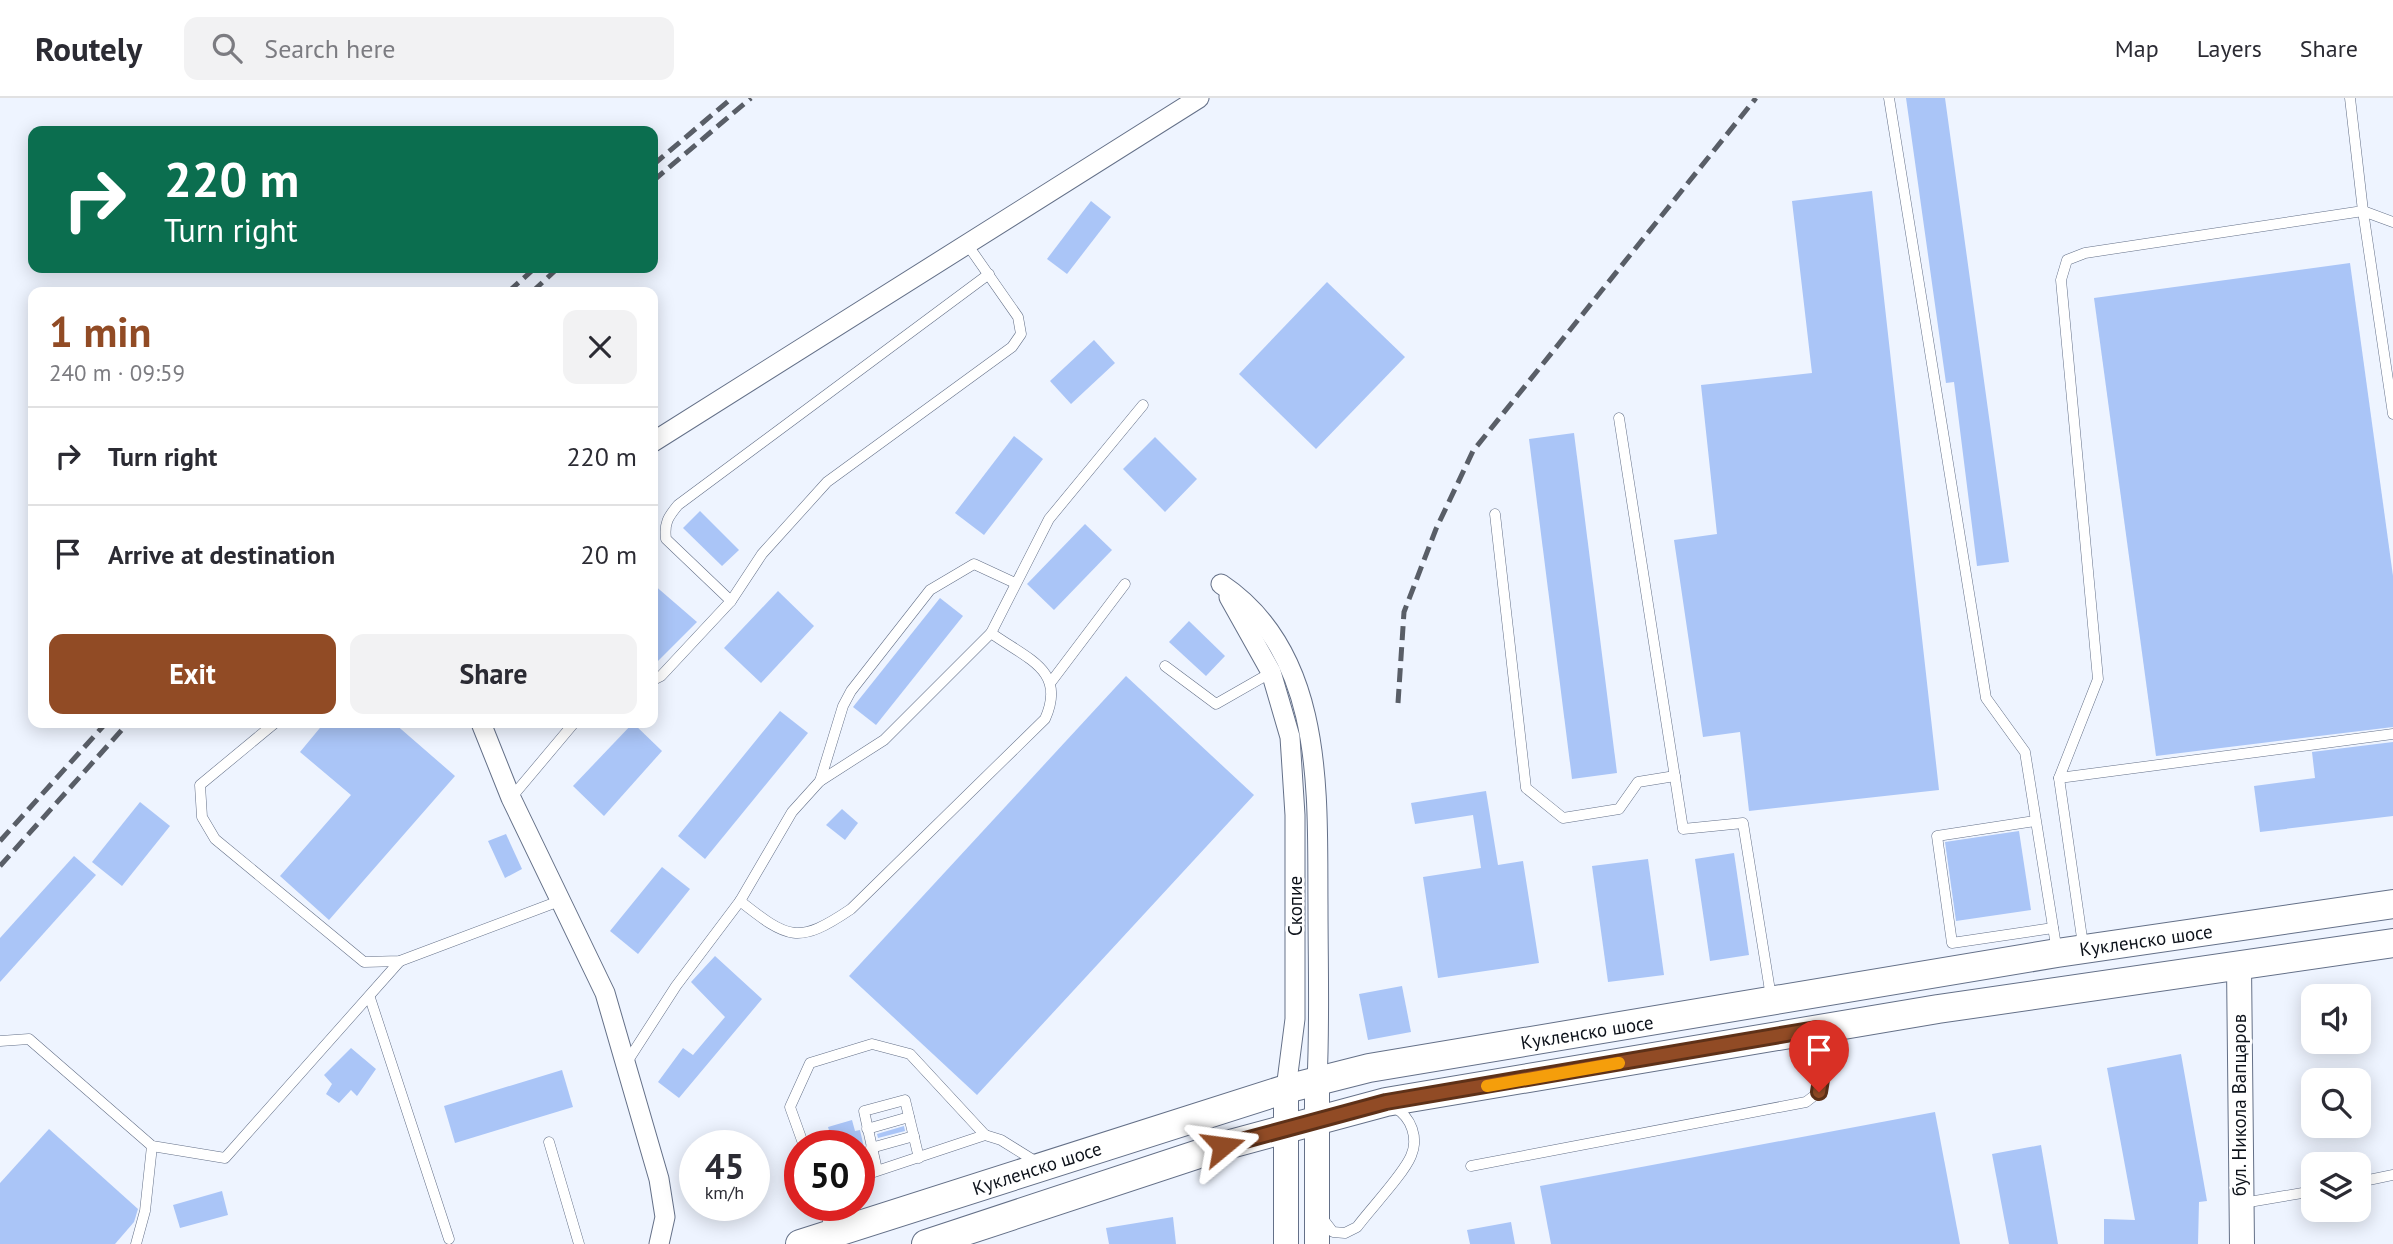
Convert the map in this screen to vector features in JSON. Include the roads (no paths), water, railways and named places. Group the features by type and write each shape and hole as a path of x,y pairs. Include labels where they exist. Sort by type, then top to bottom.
{"main road":[{"name":"Кукленско шосе","path":"800,1244 1286,1089 1395,1063 1772,1001 2064,943 2393,904"},
{"name":"Кукленско шосе","path":"926,1244 1215,1149 1386,1102 1816,1029 2393,943"}],"street":[{"path":"658,439 1199,98"},
{"name":"Скопие","path":"1222,584 1280,670 1290,737 1294,842 1295,1018 1286,1089 1286,1244"},
{"path":"1280,670 1303,701 1311,737 1317,844 1317,1244"},
{"path":"483,728 512,798 563,900 605,993 659,1179 665,1217 659,1244"},
{"path":"1294,842 1317,844"},
{"name":"бул. Никола Вапцаров","path":"2239,965 2239,1204 2242,1244"}],"lane":[{"path":"1889,98 1986,698 2025,752 2035,821 2064,943"},
{"path":"2350,98 2363,211 2393,414"},
{"path":"2064,943 2059,778 2098,680 2061,280 2067,260 2085,253 2363,211 2393,222"},
{"path":"658,678 731,601 762,554 827,482 1012,348 1021,334 1018,317 967,244"},
{"path":"731,601 666,539 664,526 668,517 689,497 989,274"},
{"path":"627,1062 676,986 740,901 792,813 820,780 884,740 991,633 1049,519 1143,405"},
{"path":"1619,418 1683,829 1743,823 1772,1001"},
{"path":"1495,514 1526,788 1563,818 1619,809 1638,782 1675,776"},
{"path":"820,780 843,706 851,691 930,590 974,564 1016,583"},
{"path":"1051,682 1125,584"},
{"path":"740,901 775,929 796,934 823,928 851,909 1045,719 1053,701 1051,682 1047,674 991,633"},
{"path":"1165,666 1216,704 1280,670"},
{"path":"269,728 200,785 202,817 215,839 364,962 400,961 563,900"},
{"path":"512,798 570,728"},
{"path":"2059,778 2393,734"},
{"path":"2035,821 1937,836 1952,943 2064,943"},
{"path":"0,1041 29,1039 152,1146 225,1158 370,998 400,961"},
{"path":"370,998 449,1239"},
{"path":"1471,1166 1806,1102 1819,1092 1822,1073 1816,1029"},
{"path":"798,1130 790,1107 810,1063 872,1044 910,1054 985,1135 1001,1140 1041,1165"},
{"path":"909,1117 867,1129 864,1111 905,1100 919,1157"},
{"path":"1317,1190 1323,1223 1333,1231 1345,1233 1357,1227 1412,1155 1414,1129 1404,1113 1386,1102"},
{"path":"875,1161 877,1170 985,1135"},
{"path":"875,1147 914,1136"},
{"path":"549,1142 579,1244"},
{"path":"136,1244 145,1211 152,1146"},
{"path":"2371,1180 2393,1175"},
{"path":"2239,1204 2301,1193"},
{"path":"828,1221 831,1233"}],"railway":[{"path":"658,161 732,98"},
{"path":"658,177 751,98"},
{"path":"1398,703 1404,612 1436,529 1473,451 1756,98"},
{"path":"514,287 529,273"},
{"path":"537,287 553,273"},
{"path":"0,841 102,728"},
{"path":"0,866 124,728"}]}
